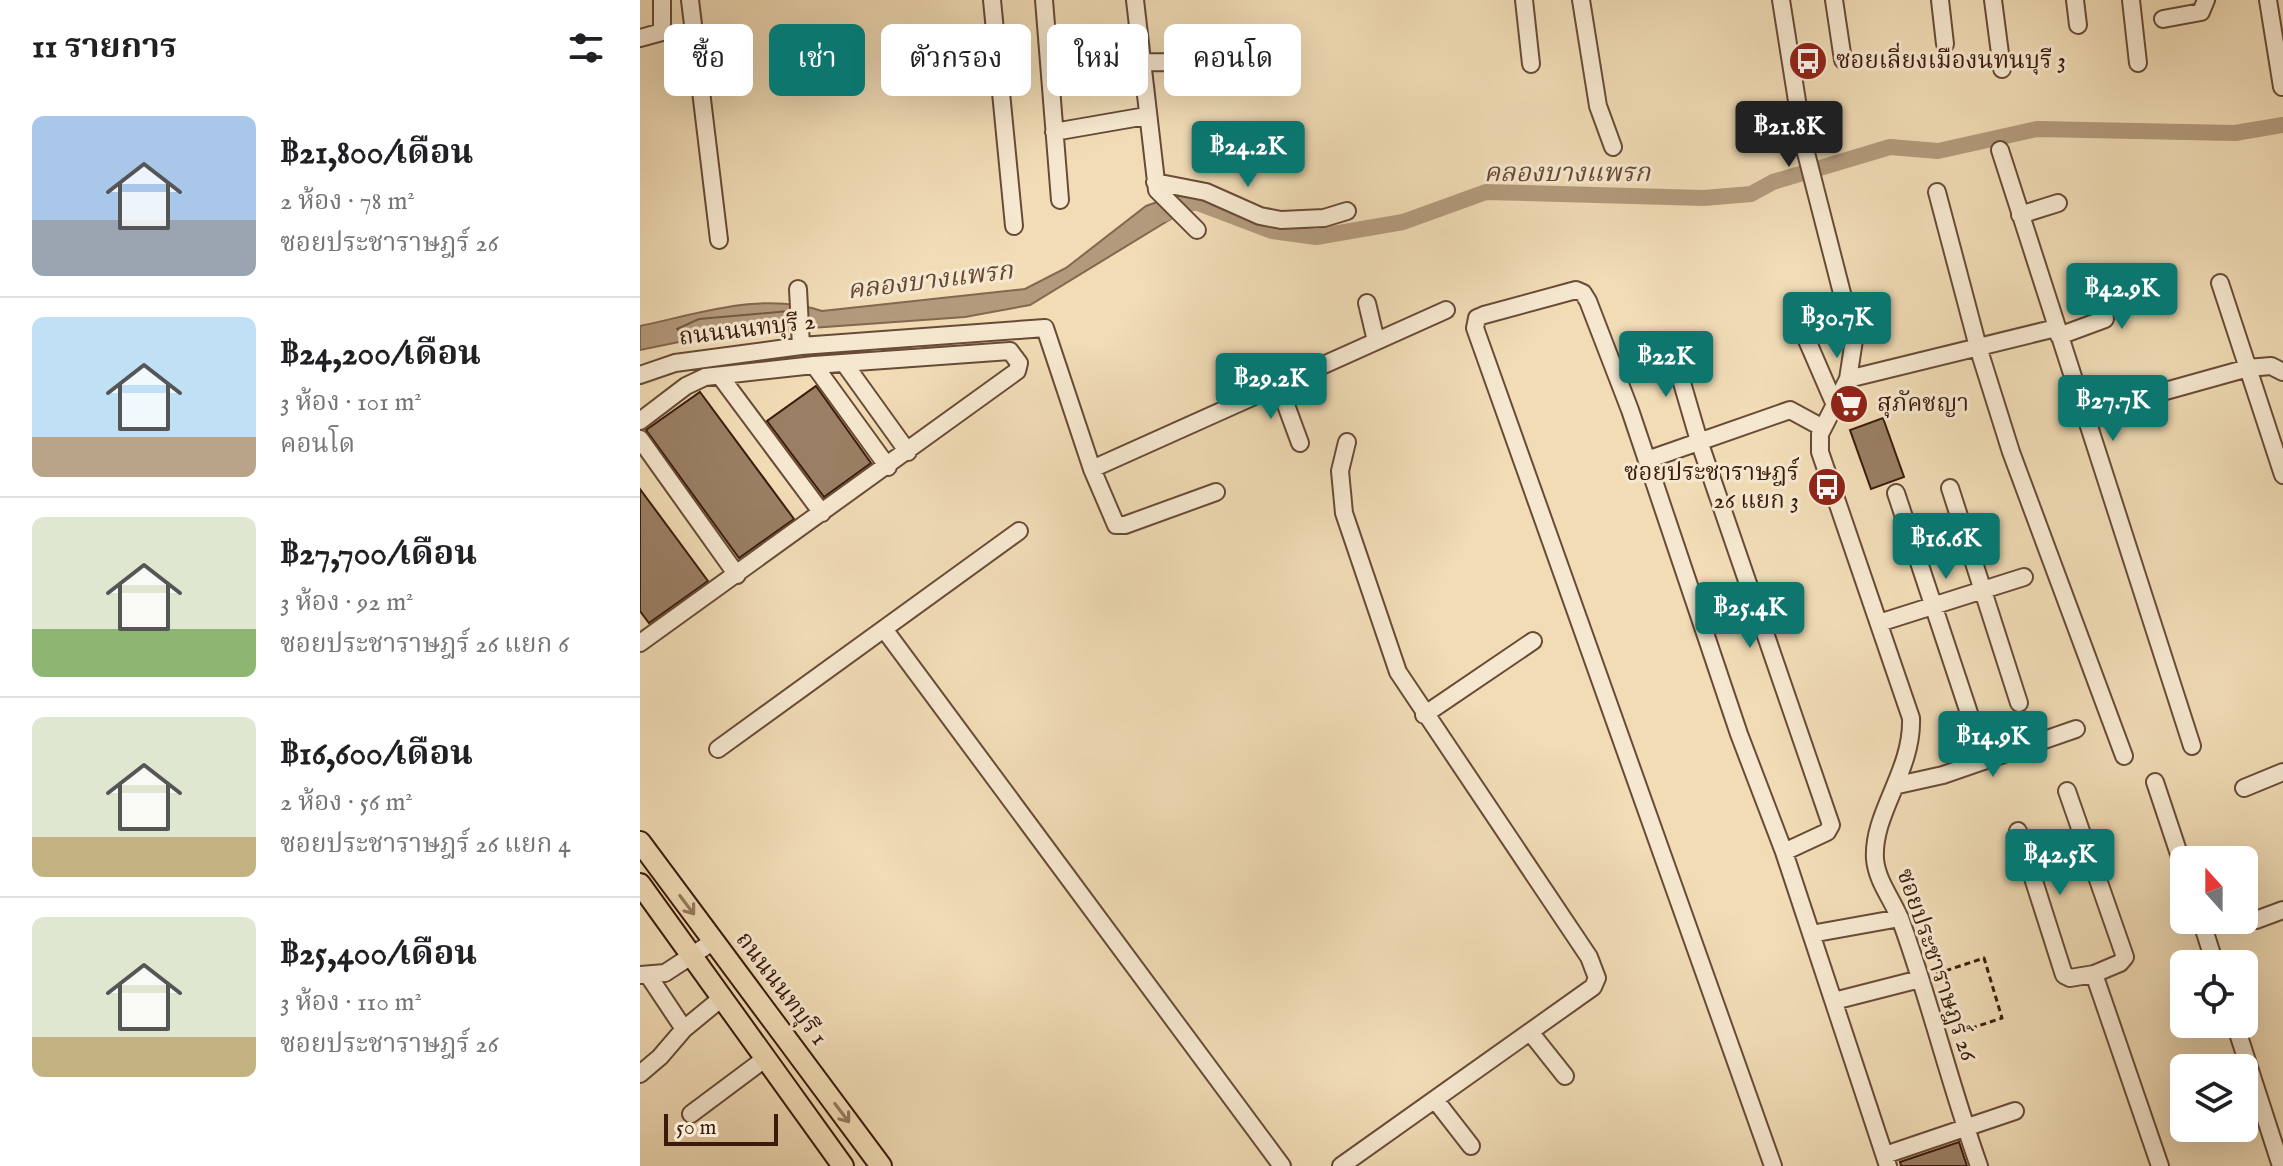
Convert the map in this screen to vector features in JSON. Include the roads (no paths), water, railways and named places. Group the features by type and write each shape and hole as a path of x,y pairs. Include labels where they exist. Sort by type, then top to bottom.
{"main road":[{"name":"ถนนนนทบุรี 1","path":"640,842 881,1166"},
{"path":"640,884 843,1166"}],"street":[{"path":"640,38 662,32 662,0"},
{"path":"690,0 719,240"},
{"path":"992,0 1014,226"},
{"path":"1044,0 1060,200"},
{"path":"1135,0 1138,24"},
{"path":"1524,0 1531,64"},
{"path":"1581,0 1598,106 1613,147"},
{"path":"1647,460 1790,410 1823,428 1848,379 1854,340 1804,145 1781,0"},
{"path":"1834,0 1843,60"},
{"path":"1940,0 1945,44"},
{"path":"1993,0 2002,69"},
{"path":"2075,0 2078,25"},
{"path":"2131,0 2138,63"},
{"path":"2163,19 2201,12 2206,0"},
{"path":"2268,0 2282,87"},
{"path":"1145,96 1157,189 1197,230"},
{"path":"1054,132 1146,116"},
{"path":"2000,150 2192,746"},
{"path":"1157,189 1206,192 1251,212 1281,220 1324,218 1347,211"},
{"path":"1937,192 1978,347 2011,452 2124,756"},
{"path":"2020,215 2058,203"},
{"path":"1848,379 2105,319 2096,276"},
{"path":"2220,283 2283,475"},
{"path":"1773,1166 1475,328 1477,318 1576,290 1583,293 1647,460 1739,734 1784,852 1886,1161 2015,1111"},
{"path":"798,294 801,341"},
{"path":"1367,303 1376,341"},
{"path":"1092,469 1446,310"},
{"name":"ถนนนนทบุรี 2","path":"640,375 675,363 801,341 1045,328 1092,469 1116,525 1125,525 1216,492"},
{"path":"1803,331 1835,405"},
{"path":"1671,345 1699,441 1831,825 1827,832 1784,852"},
{"path":"640,421 695,381 720,376 814,365 1010,351 1016,354 1019,363 1017,371 888,467 642,640"},
{"path":"844,363 908,452"},
{"path":"814,365 888,467"},
{"path":"2083,414 2248,368 2271,366 2283,372"},
{"path":"720,376 822,513"},
{"path":"1279,386 1300,443"},
{"name":"ซอยประชาราษฎร์ 26","path":"1823,428 1820,452 1911,718 1908,755 1878,834 1875,858 1879,876 1900,918 1979,1166"},
{"path":"640,439 737,575"},
{"path":"1341,1166 1593,987 1597,973 1398,672 1344,513 1340,471 1347,442"},
{"path":"1950,488 2019,703"},
{"path":"1896,493 1971,719"},
{"path":"718,749 1019,531"},
{"path":"1879,623 2024,577"},
{"path":"884,629 1282,1166"},
{"path":"1424,715 1533,641"},
{"path":"1898,785 1943,775 2076,729"},
{"path":"2244,788 2283,772"},
{"path":"2155,782 2176,846"},
{"path":"2018,831 2064,975 2070,978 2094,974 2120,963 2125,957 2067,791"},
{"path":"2258,919 2283,910"},
{"path":"1811,934 1900,918"},
{"path":"644,975 665,973 714,941"},
{"path":"2094,974 2160,1166"},
{"path":"644,975 684,1029"},
{"path":"1834,1001 1920,979"},
{"path":"640,1074 660,1057 684,1029 723,997"},
{"path":"1530,1032 1565,1076"},
{"path":"2240,1038 2281,1166"},
{"path":"691,1114 766,1058"},
{"path":"1436,1101 1471,1146"}],"water":[{"path":"1160,201 1174,217 1030,305 965,317 713,335 640,350 640,326 731,306 777,303 822,311 1025,289 1066,268 1146,206"}],"waterway":[{"name":"คลองบางแพรก","path":"1164,214 1183,203 1198,203 1272,231 1316,237 1403,222 1486,192 1704,198 1751,194 1773,182 1890,147 1938,151 2037,129 2235,133 2283,125"}],"place":[{"name":"ซอยเลี่ยงเมืองนทนบุรี 3","path":"1808,61"},
{"name":"สุภัคชญา","path":"1849,404"},
{"name":"ซอยประชาราษฎร์ 26 แยก 3","path":"1827,487"}]}
